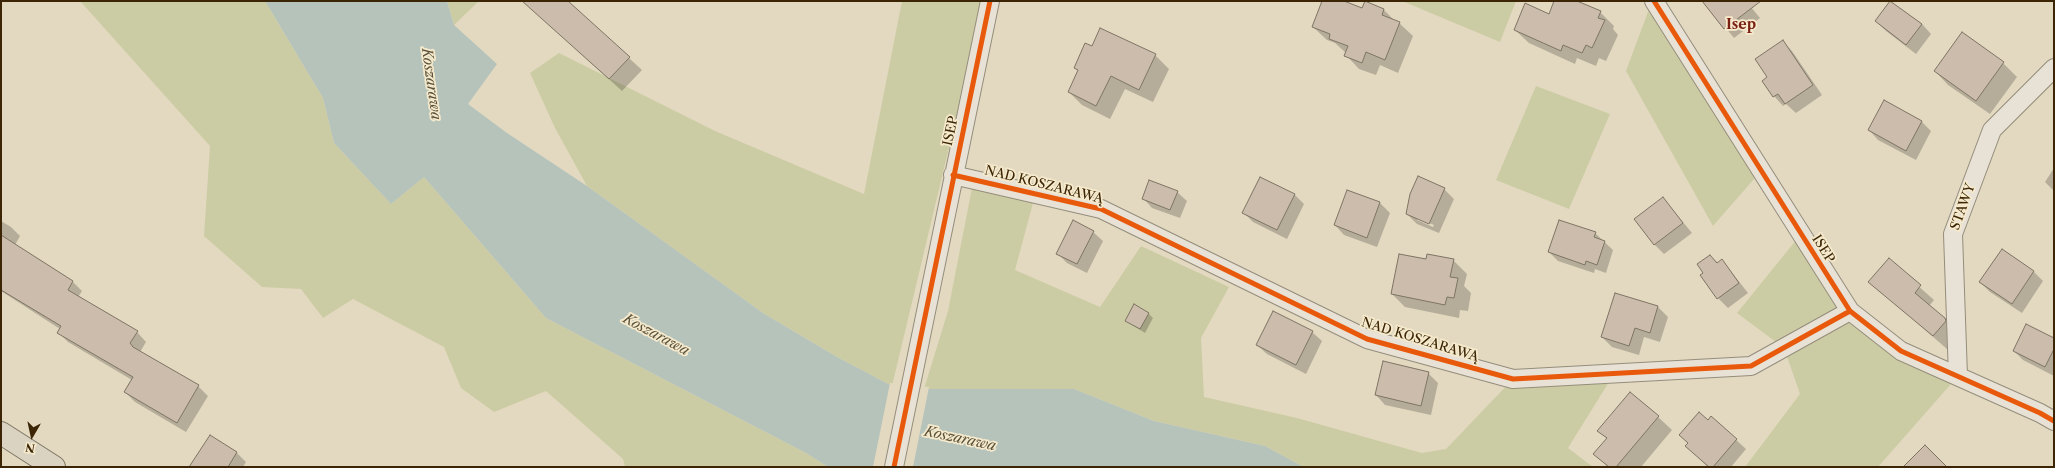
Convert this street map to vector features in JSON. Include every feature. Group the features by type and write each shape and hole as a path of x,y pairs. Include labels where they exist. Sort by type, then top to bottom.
{"main road":[{"path":"1,433 54,467"}],"street":[{"name":"ISEP","path":"894,467 990,1"},
{"name":"ISEP","path":"1654,1 1850,311 1901,351 2040,412 2054,421"},
{"name":"STAWY","path":"1958,376 1953,234 1992,130 2054,68"},
{"name":"NAD KOSZARAWĄ","path":"953,175 1101,209 1367,339 1513,379 1751,366 1850,311"}],"green space":[{"path":"80,1 265,1 323,98 334,143 391,204 424,177 546,318 806,453 828,467 625,467 623,459 546,391 494,412 461,388 444,347 353,299 323,318 301,289 262,287 204,236 210,146"},
{"path":"447,1 479,1 454,25"},
{"path":"902,1 984,1 892,386 837,357 763,313 587,186 555,128 530,73 559,53 715,131 864,194"},
{"path":"1402,1 1516,1 1500,42"},
{"path":"1652,1 1761,171 1713,226 1626,71"},
{"path":"1536,86 1610,114 1569,209 1496,180"},
{"path":"972,188 1033,192 1033,203 1015,270 1100,307 1141,246 1229,287 1201,338 1204,397 1297,418 1422,453 1446,449 1513,379 1614,374 1568,448 1593,467 1304,467 1265,446 1154,421 1074,389 924,389 948,311"},
{"path":"1801,234 1850,311 1958,376 1878,467 1745,467 1800,394 1784,348 1737,313"}],"water":[{"name":"Koszarawa","path":"265,1 447,1 454,25 497,64 468,104 507,133 587,186 763,313 837,357 892,386 924,389 1074,389 1154,421 1265,446 1304,467 828,467 806,453 546,318 424,177 391,204 334,143 323,98"}],"pier":[{"path":"890,383 929,387 913,467 873,467"}],"building":[{"path":"522,1 568,1 630,57 609,79"},
{"path":"1322,1 1344,1 1362,8 1365,1 1384,9 1382,15 1400,22 1385,60 1366,52 1362,63 1344,56 1348,46 1329,39 1330,34 1312,27"},
{"path":"1554,1 1577,1 1601,11 1598,18 1605,20 1592,48 1586,45 1582,53 1563,45 1561,51 1514,30 1525,3 1549,14"},
{"path":"1702,1 1761,1 1724,29"},
{"path":"1890,1 1922,24 1906,45 1875,21"},
{"path":"1100,28 1156,54 1139,90 1111,76 1096,106 1068,92 1078,70 1074,68 1085,43 1092,46"},
{"path":"1962,32 2004,62 1976,101 1934,71"},
{"path":"1783,40 1813,85 1785,104 1778,94 1773,97 1762,81 1767,77 1755,59"},
{"path":"1884,100 1922,121 1906,151 1868,130"},
{"path":"1418,176 1445,188 1429,224 1406,214 1410,194"},
{"path":"1260,177 1295,194 1277,230 1242,213"},
{"path":"1149,180 1178,191 1170,210 1142,199"},
{"path":"1347,190 1380,202 1367,238 1334,225"},
{"path":"1663,197 1683,223 1654,245 1634,219"},
{"path":"1073,220 1094,231 1077,264 1056,254"},
{"path":"1559,220 1596,232 1594,237 1605,241 1597,265 1586,261 1585,265 1548,252"},
{"path":"1,235 73,281 68,290 138,331 130,343 133,347 199,385 177,423 124,392 133,377 57,333 61,326 1,290"},
{"path":"2002,249 2034,271 2012,304 1979,282"},
{"path":"1399,254 1426,259 1427,254 1454,259 1450,277 1458,278 1454,298 1447,297 1445,305 1391,294"},
{"path":"1710,255 1717,263 1722,259 1739,283 1717,299 1700,275 1703,273 1697,264"},
{"path":"1889,258 1921,285 1915,293 1945,318 1946,321 1933,336 1868,282"},
{"path":"1615,293 1658,306 1650,333 1635,328 1629,346 1601,337"},
{"path":"1134,304 1149,313 1140,329 1125,321"},
{"path":"1273,311 1313,331 1296,365 1256,345"},
{"path":"2026,324 2054,338 2054,349 2045,367 2013,351"},
{"path":"1383,361 1429,372 1421,406 1375,395"},
{"path":"1630,392 1659,416 1616,467 1609,467 1593,454 1607,438 1597,431"},
{"path":"1699,412 1708,420 1711,416 1737,439 1713,467 1709,467 1685,446 1688,443 1679,435"},
{"path":"210,435 237,452 228,467 189,467"},
{"path":"1925,445 1947,467 1903,467"}],"cycle path":[{"path":"894,467 990,1"},
{"path":"1654,1 1850,311 1901,351 2040,413 2054,421"},
{"path":"953,175 1101,209 1367,339 1513,379 1751,366 1850,311"}],"district":[{"name":"Isep","path":"1741,25"}]}
